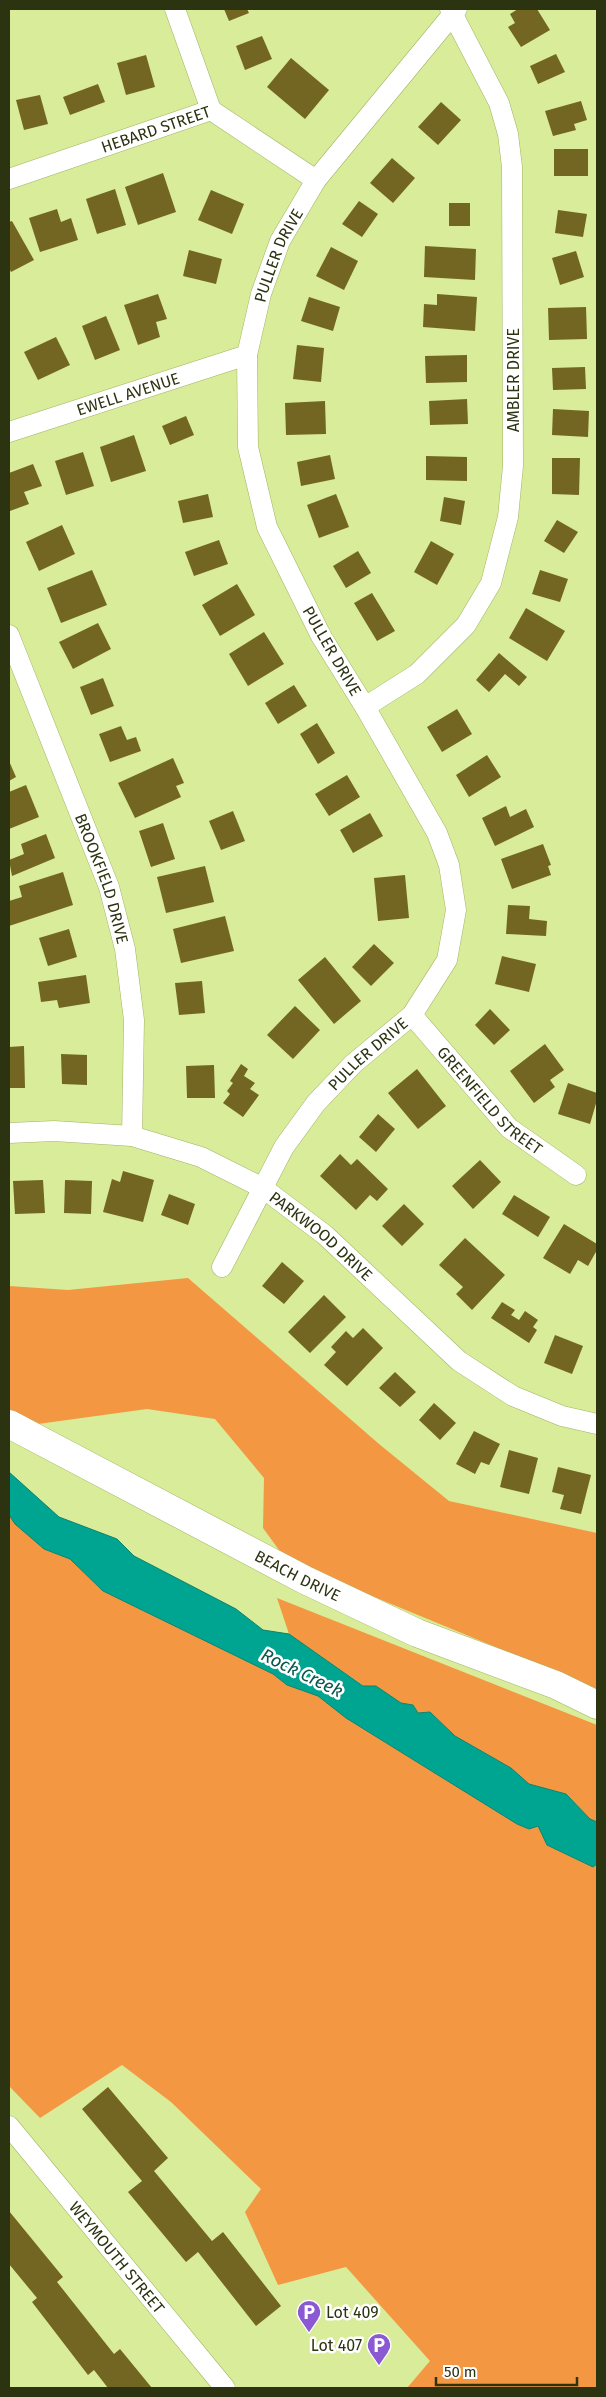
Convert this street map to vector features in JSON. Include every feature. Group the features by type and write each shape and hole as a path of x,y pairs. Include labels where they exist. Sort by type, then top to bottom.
{"street":[{"path":"175,9 211,110"},
{"name":"PULLER DRIVE","path":"222,1268 284,1147 316,1103 353,1064 412,1015 447,960 456,910 449,865 437,833 365,707 321,636 267,527 248,447 247,355 262,294 280,241 316,180 453,10"},
{"name":"AMBLER DRIVE","path":"365,707 417,674 466,625 491,584 508,517 513,466 512,167 508,134 499,103 453,10"},
{"name":"HEBARD STREET","path":"9,179 211,110 316,180"},
{"name":"EWELL AVENUE","path":"9,432 247,355"},
{"name":"BROOKFIELD DRIVE","path":"9,635 109,887 125,949 134,1020 132,1136"},
{"name":"GREENFIELD STREET","path":"412,1015 510,1128 576,1175"},
{"name":"PARKWOOD DRIVE","path":"9,1133 54,1130 132,1136 201,1157 262,1188 324,1235 459,1361 513,1396 562,1416 597,1424"},
{"name":"BEACH DRIVE","path":"9,1424 305,1580 418,1633 556,1685 597,1705"},
{"name":"WEYMOUTH STREET","path":"9,2126 225,2388"}],"shaded area":[{"path":"188,1278 379,1444 449,1501 597,1533 597,1695 549,1669 287,1561 263,1528 264,1478 215,1419 147,1409 38,1424 9,1410 9,1286 68,1290"},
{"path":"9,1515 44,1549 70,1559 103,1591 273,1674 287,1685 318,1696 346,1718 517,1824 529,1829 538,1826 547,1845 593,1867 597,1864 597,2388 407,2388 430,2361 346,2267 278,2285 245,2212 261,2189 171,2102 122,2065 40,2118 9,2086"},
{"path":"277,1598 597,1725 597,1822 590,1819 566,1794 529,1784 511,1768 455,1736 430,1712 418,1713 413,1705 401,1703 376,1686 364,1686 289,1634"}],"water":[{"name":"Rock Creek","path":"9,1472 59,1517 117,1539 134,1556 236,1609 263,1630 289,1634 363,1686 376,1686 401,1703 413,1705 418,1713 430,1712 455,1736 511,1768 529,1784 566,1794 590,1819 597,1822 597,1864 593,1867 547,1845 538,1826 529,1829 517,1824 346,1718 318,1696 287,1685 273,1674 103,1591 70,1559 44,1549 15,1524 9,1515"}],"building":[{"path":"224,9 247,9 249,13 229,21"},
{"path":"518,9 537,9 550,30 521,47 508,27 515,23 510,14"},
{"path":"262,36 272,59 245,70 236,46"},
{"path":"556,54 565,72 538,84 530,66"},
{"path":"146,55 155,87 126,95 117,63"},
{"path":"291,58 329,90 305,119 267,87"},
{"path":"98,84 105,102 70,115 63,97"},
{"path":"40,95 48,124 24,130 16,100"},
{"path":"581,101 587,120 574,124 576,130 553,136 545,111"},
{"path":"441,102 461,120 438,145 418,127"},
{"path":"554,149 588,149 588,176 554,176"},
{"path":"392,158 415,178 393,203 370,183"},
{"path":"163,173 176,212 138,225 125,187"},
{"path":"115,189 126,225 97,234 86,199"},
{"path":"211,190 244,204 232,234 198,220"},
{"path":"359,201 378,214 362,237 342,224"},
{"path":"449,203 470,203 470,226 449,226"},
{"path":"57,209 61,222 71,218 78,240 40,252 29,218"},
{"path":"558,210 587,214 583,237 555,233"},
{"path":"12,221 34,260 11,272 9,268 9,222"},
{"path":"425,246 476,249 475,280 424,277"},
{"path":"331,247 358,261 344,290 316,276"},
{"path":"189,250 222,259 216,284 183,276"},
{"path":"576,251 584,277 560,285 552,258"},
{"path":"158,294 167,319 156,322 160,337 138,345 124,305"},
{"path":"437,294 477,297 475,331 423,327 424,304 437,305"},
{"path":"309,297 340,307 333,331 301,321"},
{"path":"586,307 587,339 549,340 548,308"},
{"path":"106,316 120,350 95,360 82,326"},
{"path":"56,337 70,365 38,380 24,352"},
{"path":"297,345 324,348 321,382 293,379"},
{"path":"467,355 467,382 426,383 425,356"},
{"path":"585,367 586,389 553,390 552,368"},
{"path":"467,399 468,424 430,425 429,401"},
{"path":"325,401 326,434 286,435 285,403"},
{"path":"553,409 589,411 588,437 552,435"},
{"path":"186,416 194,435 170,445 162,426"},
{"path":"134,435 146,471 111,482 100,447"},
{"path":"83,452 94,486 66,495 55,461"},
{"path":"330,455 335,479 301,486 297,462"},
{"path":"426,456 467,457 467,481 426,480"},
{"path":"552,458 580,458 579,495 552,494"},
{"path":"33,464 42,486 24,492 29,504 10,511 9,473"},
{"path":"208,494 213,517 183,523 178,501"},
{"path":"336,494 349,527 319,538 307,505"},
{"path":"444,497 465,501 461,525 440,521"},
{"path":"557,520 578,532 564,553 544,541"},
{"path":"62,525 75,554 39,571 26,542"},
{"path":"219,540 228,564 194,576 185,552"},
{"path":"431,541 454,554 437,585 414,572"},
{"path":"358,551 371,573 346,588 333,566"},
{"path":"92,570 107,605 61,623 47,588"},
{"path":"540,570 568,579 560,602 532,594"},
{"path":"237,584 255,615 220,636 202,605"},
{"path":"372,593 395,631 377,641 354,603"},
{"path":"526,608 565,631 547,661 509,638"},
{"path":"98,623 111,649 73,669 59,642"},
{"path":"264,632 284,664 248,686 229,654"},
{"path":"499,653 527,677 519,686 505,674 489,692 476,680"},
{"path":"103,678 114,706 91,715 80,687"},
{"path":"294,685 307,706 278,724 265,703"},
{"path":"457,709 472,734 442,752 427,727"},
{"path":"317,723 335,753 318,764 300,734"},
{"path":"121,726 127,740 136,737 141,751 110,762 99,734"},
{"path":"487,755 501,777 469,797 456,775"},
{"path":"173,758 184,783 176,786 181,797 135,818 118,783"},
{"path":"9,761 16,777 9,781"},
{"path":"347,775 360,797 329,816 315,794"},
{"path":"26,785 39,817 9,829 9,792"},
{"path":"506,806 510,817 526,809 534,827 495,846 482,818"},
{"path":"233,811 245,841 221,850 209,821"},
{"path":"370,813 383,836 353,853 340,830"},
{"path":"163,823 175,859 151,867 139,831"},
{"path":"46,834 55,858 12,876 9,860 24,854 21,844"},
{"path":"543,844 551,865 548,866 551,875 512,889 501,859"},
{"path":"205,866 214,902 166,913 157,877"},
{"path":"63,872 73,905 9,926 9,901 22,897 19,886"},
{"path":"405,875 409,918 378,921 374,878"},
{"path":"508,905 530,906 529,919 547,921 546,936 506,934"},
{"path":"225,916 234,951 181,963 173,929"},
{"path":"69,929 77,957 48,966 39,938"},
{"path":"374,944 394,963 371,986 352,967"},
{"path":"502,956 536,964 529,992 495,984"},
{"path":"325,957 361,1001 334,1024 298,980"},
{"path":"86,975 90,1003 59,1008 57,1000 41,1002 38,982"},
{"path":"202,981 205,1013 179,1015 175,983"},
{"path":"295,1006 320,1030 293,1059 267,1035"},
{"path":"490,1009 510,1030 494,1045 475,1025"},
{"path":"545,1044 564,1070 550,1080 555,1087 534,1103 510,1071"},
{"path":"24,1046 25,1088 9,1088 9,1047"},
{"path":"61,1054 87,1055 87,1085 62,1084"},
{"path":"241,1064 248,1069 244,1076 255,1083 250,1089 259,1095 243,1117 223,1103 230,1094 227,1091 233,1083 230,1081"},
{"path":"214,1065 215,1098 187,1098 186,1066"},
{"path":"417,1069 446,1106 418,1129 388,1093"},
{"path":"568,1083 597,1093 597,1100 590,1124 558,1114"},
{"path":"378,1114 395,1129 376,1152 359,1137"},
{"path":"340,1154 351,1165 357,1159 388,1189 377,1201 370,1195 356,1210 320,1176"},
{"path":"480,1160 501,1182 473,1209 452,1186"},
{"path":"123,1171 154,1180 143,1222 103,1212 112,1179 120,1182"},
{"path":"43,1180 45,1213 15,1214 13,1181"},
{"path":"65,1180 92,1181 91,1214 64,1213"},
{"path":"169,1194 195,1204 188,1225 161,1215"},
{"path":"514,1195 550,1217 538,1237 502,1214"},
{"path":"404,1204 424,1224 402,1246 382,1226"},
{"path":"564,1224 597,1244 597,1250 588,1266 578,1260 570,1274 543,1258"},
{"path":"465,1238 505,1275 472,1310 456,1294 463,1287 439,1265"},
{"path":"282,1262 304,1281 284,1304 262,1286"},
{"path":"324,1295 346,1317 310,1353 288,1332"},
{"path":"502,1302 515,1310 511,1315 519,1320 525,1311 538,1320 533,1327 537,1330 529,1343 491,1318"},
{"path":"363,1328 383,1348 347,1386 324,1365 336,1352 331,1347 346,1331 353,1338"},
{"path":"555,1335 583,1346 572,1374 544,1363"},
{"path":"395,1372 416,1392 400,1407 379,1388"},
{"path":"434,1403 456,1423 440,1440 419,1420"},
{"path":"474,1431 500,1444 489,1465 481,1462 475,1474 456,1464"},
{"path":"509,1450 538,1458 529,1494 500,1487"},
{"path":"558,1467 591,1475 581,1514 560,1509 564,1495 552,1492"},
{"path":"108,2087 168,2158 154,2171 212,2241 223,2232 281,2306 256,2326 198,2252 186,2262 128,2192 142,2181 82,2109"},
{"path":"9,2211 63,2277 57,2282 114,2354 120,2349 152,2388 108,2388 94,2370 88,2375 32,2302 37,2298 9,2264"}],"place":[{"name":"Lot 409","path":"309,2333"},
{"name":"Lot 407","path":"379,2366"}]}
